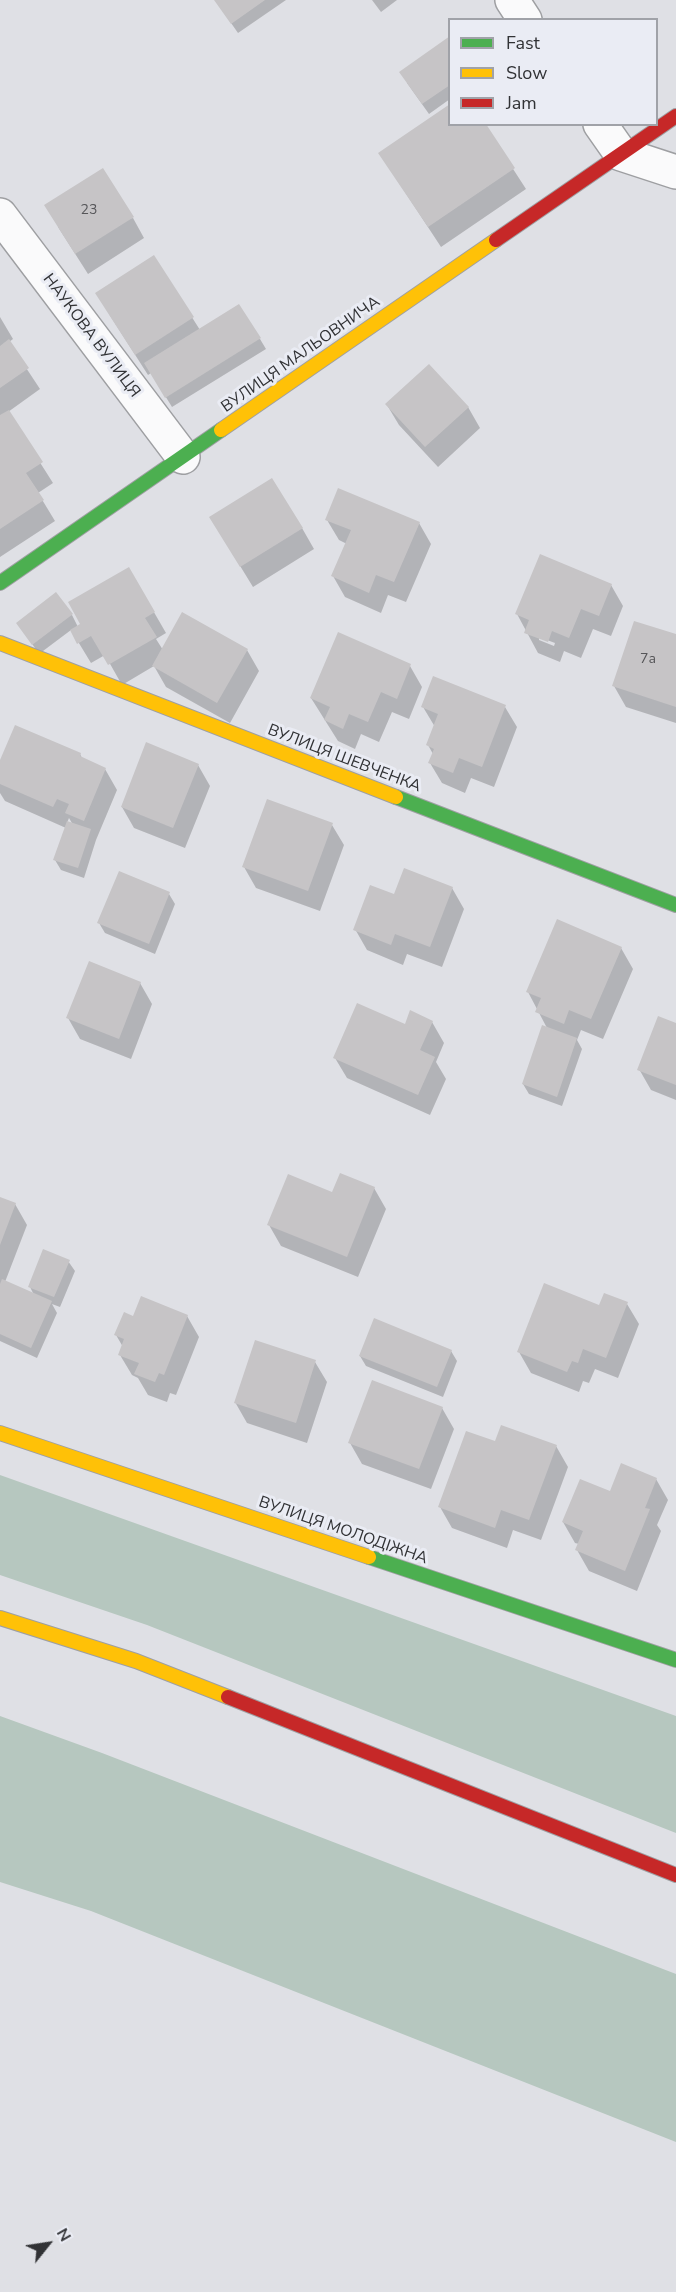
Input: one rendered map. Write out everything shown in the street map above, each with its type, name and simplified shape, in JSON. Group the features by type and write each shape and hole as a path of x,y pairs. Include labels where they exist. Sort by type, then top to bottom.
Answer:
{"street":[{"path":"512,0 524,18"},
{"name":"ВУЛИЦЯ МАЛЬОВНИЧА","path":"0,583 676,116"},
{"path":"601,126 621,154 676,172"},
{"name":"НАУКОВА ВУЛИЦЯ","path":"0,215 183,457"},
{"name":"ВУЛИЦЯ ШЕВЧЕНКА","path":"0,643 676,905"},
{"name":"ВУЛИЦЯ МОЛОДІЖНА","path":"0,1433 676,1660"},
{"path":"0,1618 136,1660 676,1875"}],"shaded area":[{"path":"0,1475 676,1716 676,1833 147,1625 0,1575"},
{"path":"0,1716 102,1753 676,1974 676,2142 91,1911 0,1882"}],"building":[{"path":"214,0 265,0 231,24"},
{"path":"448,37 448,86 422,104 399,72"},
{"path":"448,105 448,126 487,126 515,168 428,227 378,153"},
{"path":"103,168 134,217 75,254 44,205"},
{"path":"154,255 194,317 135,355 95,293"},
{"path":"239,304 261,338 165,398 144,363"},
{"path":"9,339 29,368 0,388 0,346"},
{"path":"429,364 469,407 425,447 385,404"},
{"path":"9,410 43,462 26,473 44,500 0,529 0,415"},
{"path":"272,478 303,528 240,567 209,517"},
{"path":"338,488 420,522 394,582 376,575 369,593 331,576 351,530 325,520"},
{"path":"540,554 612,584 599,616 581,609 569,638 552,631 548,642 524,633 529,620 515,614"},
{"path":"129,567 155,612 145,618 157,637 108,665 91,636 77,644 70,630 80,624 68,602"},
{"path":"56,592 73,614 32,645 16,623"},
{"path":"182,612 248,649 217,703 152,666"},
{"path":"634,621 676,634 676,707 612,686"},
{"path":"338,632 411,664 397,699 381,692 368,722 349,714 343,729 324,720 330,707 310,698"},
{"path":"433,676 506,705 482,767 459,758 453,773 428,763 434,749 426,745 438,714 421,707"},
{"path":"15,725 81,753 80,756 106,768 84,821 65,813 69,804 57,799 53,807 0,784 0,760"},
{"path":"146,742 199,764 173,828 121,807"},
{"path":"267,799 333,823 308,891 242,867"},
{"path":"67,821 91,829 78,868 53,860"},
{"path":"404,868 453,887 430,947 395,934 391,945 353,930 370,885 394,894"},
{"path":"119,871 170,892 149,944 97,923"},
{"path":"557,919 622,947 591,1019 569,1010 564,1024 535,1012 541,998 526,992"},
{"path":"89,961 141,982 119,1039 66,1018"},
{"path":"357,1003 405,1024 410,1010 433,1021 420,1050 435,1057 418,1095 333,1058"},
{"path":"658,1016 676,1023 676,1085 637,1070"},
{"path":"542,1025 577,1038 557,1097 522,1084"},
{"path":"340,1173 375,1187 347,1257 267,1225 288,1174 332,1192"},
{"path":"0,1197 16,1203 0,1245"},
{"path":"43,1249 70,1260 54,1297 28,1287"},
{"path":"2,1279 52,1301 31,1348 0,1334 0,1284"},
{"path":"544,1283 599,1305 604,1293 628,1302 606,1358 583,1349 578,1363 572,1361 567,1372 517,1352"},
{"path":"141,1296 188,1315 164,1375 159,1373 155,1382 134,1374 139,1363 118,1355 124,1339 114,1335 124,1312 133,1316"},
{"path":"374,1318 452,1350 437,1387 359,1356"},
{"path":"255,1340 316,1360 296,1423 234,1403"},
{"path":"372,1380 443,1407 419,1469 348,1443"},
{"path":"501,1425 557,1445 529,1520 501,1510 495,1528 438,1507 466,1431 495,1441"},
{"path":"621,1463 657,1478 645,1508 650,1509 625,1571 575,1550 583,1531 562,1522 580,1479 610,1491"}],"traffic: fast":[{"path":"0,583 221,430"},
{"path":"396,797 676,905"},
{"path":"369,1557 676,1660"}],"traffic: slow":[{"path":"221,430 496,240"},
{"path":"0,643 396,797"},
{"path":"0,1433 369,1557"},
{"path":"0,1618 136,1661 228,1697"}],"traffic: jam":[{"path":"496,240 676,116"},
{"path":"228,1697 676,1875"}]}
